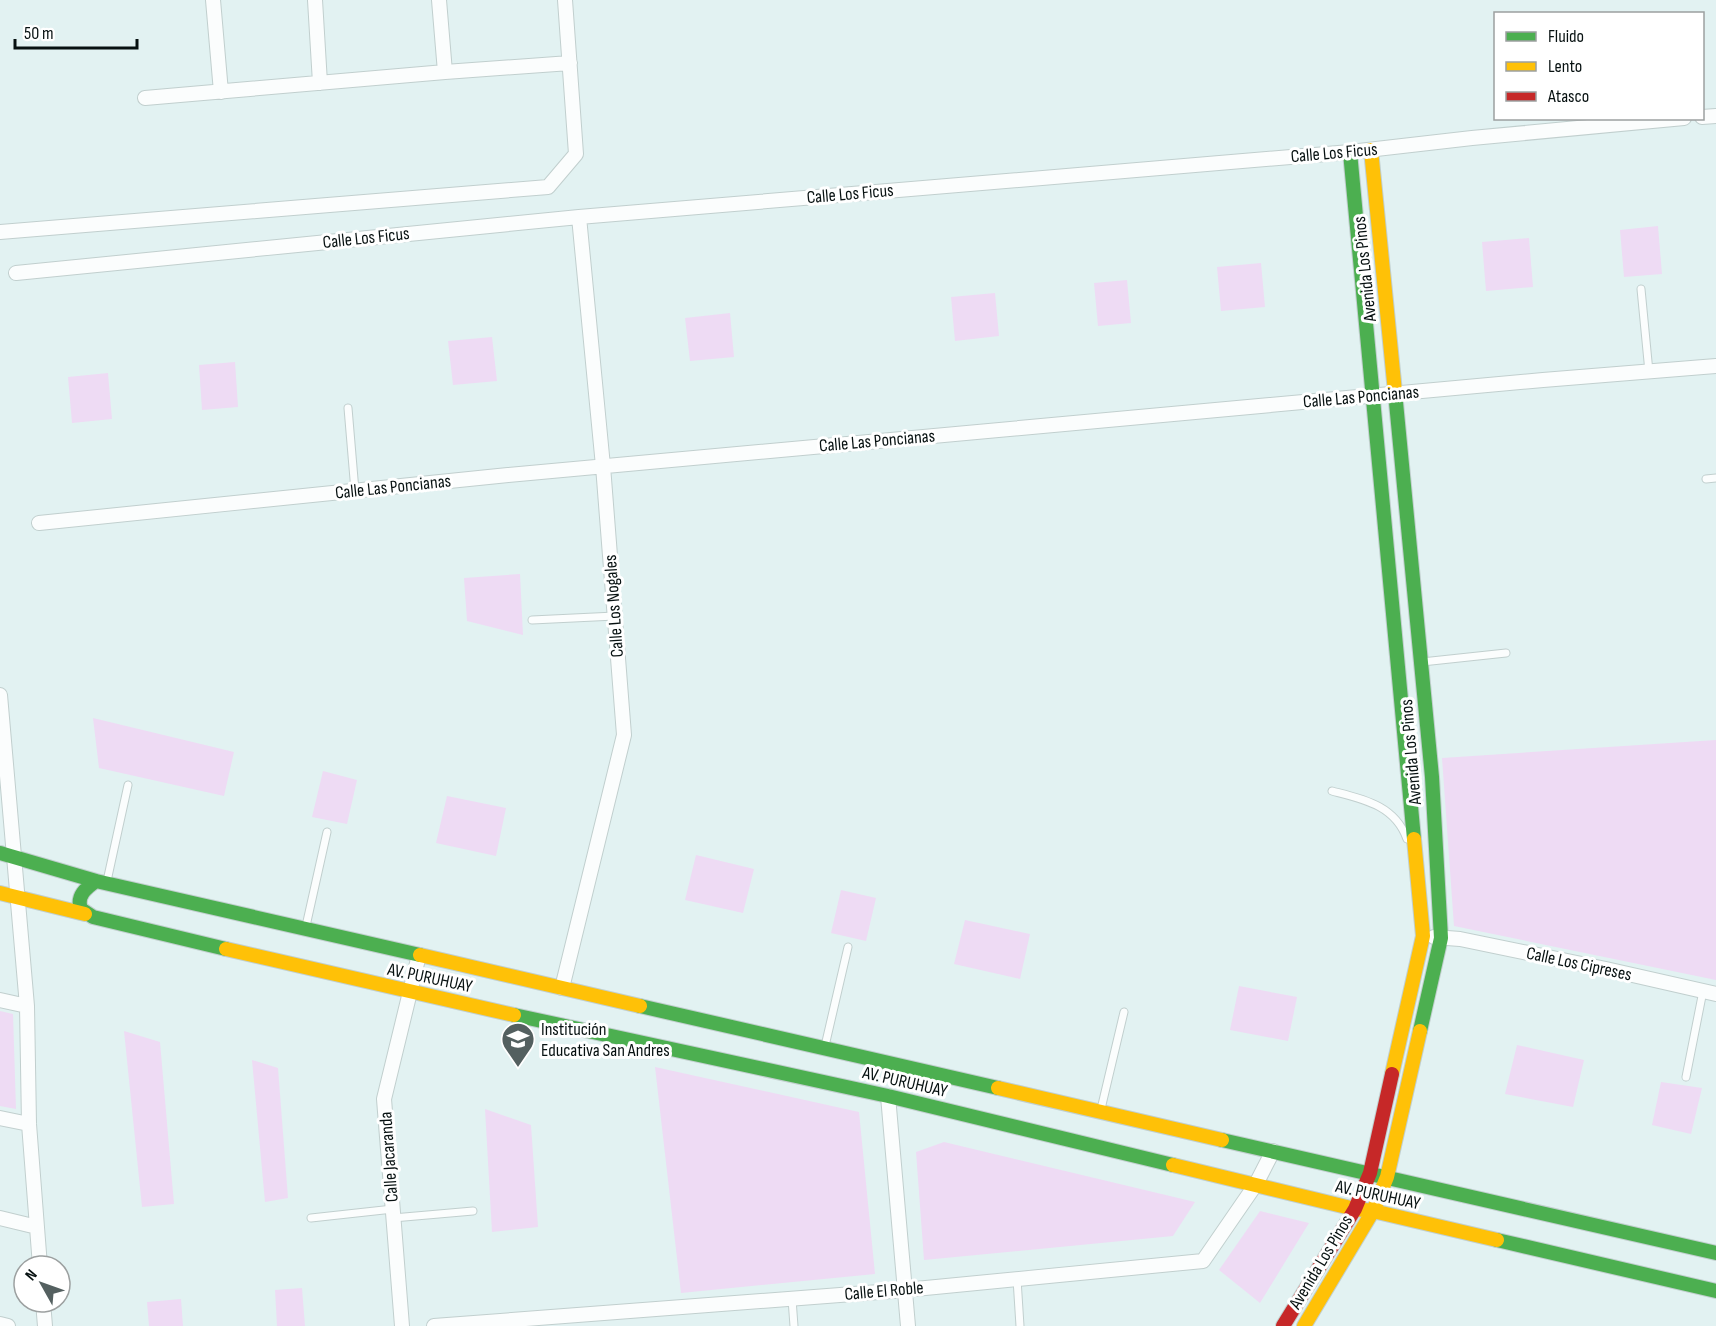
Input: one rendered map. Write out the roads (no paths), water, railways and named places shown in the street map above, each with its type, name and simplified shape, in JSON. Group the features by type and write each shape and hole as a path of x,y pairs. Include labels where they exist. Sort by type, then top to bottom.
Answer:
{"main road":[{"name":"Avenida Los Pinos","path":"1304,1326 1373,1211 1387,1177 1441,938 1432,777 1371,150"},
{"name":"Avenida Los Pinos","path":"1283,1326 1355,1209 1370,1173 1424,936 1350,152"},
{"name":"AV. PURUHUAY","path":"0,853 101,882 1716,1253"},
{"path":"85,914 80,904 80,894 86,886 101,882"},
{"name":"AV. PURUHUAY","path":"0,893 411,993 888,1096 1355,1209 1373,1211 1716,1291"}],"street":[{"path":"213,0 221,92"},
{"path":"315,0 320,83"},
{"path":"439,0 445,72"},
{"path":"0,232 548,187 576,154 565,0"},
{"path":"145,98 570,63"},
{"name":"Calle Los Ficus","path":"15,273 579,217 1350,152 1663,120"},
{"name":"Calle Los Nogales","path":"562,988 624,735 603,466 579,217"},
{"name":"Calle Las Poncianas","path":"39,523 603,466 1395,393 1716,366"},
{"path":"0,695 27,1006 29,1124 39,1254"},
{"name":"Calle Los Cipreses","path":"1424,936 1471,941 1710,993"},
{"name":"Calle Jacaranda","path":"402,1326 384,1099 419,955"},
{"path":"0,1000 27,1006"},
{"path":"888,1096 908,1326"},
{"path":"0,1118 29,1124"},
{"name":"Calle El Roble","path":"434,1326 905,1290 1203,1261 1256,1184 1273,1151"},
{"path":"0,1218 37,1227"},
{"path":"0,1324 8,1326"}],"lane":[{"path":"1641,289 1648,372"},
{"path":"348,408 355,490"},
{"path":"1706,479 1716,478"},
{"path":"532,620 615,616"},
{"path":"1421,662 1506,653"},
{"path":"101,882 128,785"},
{"path":"1332,790 1358,797 1393,814 1405,833 1418,873"},
{"path":"305,929 327,832"},
{"path":"825,1048 848,947"},
{"path":"1686,1077 1710,993"},
{"path":"1101,1112 1124,1012"},
{"path":"311,1218 473,1211"},
{"path":"1017,1279 1020,1326"},
{"path":"792,1299 794,1326"}],"place":[{"name":"Institución Educativa San Andres","path":"518,1068"}]}
